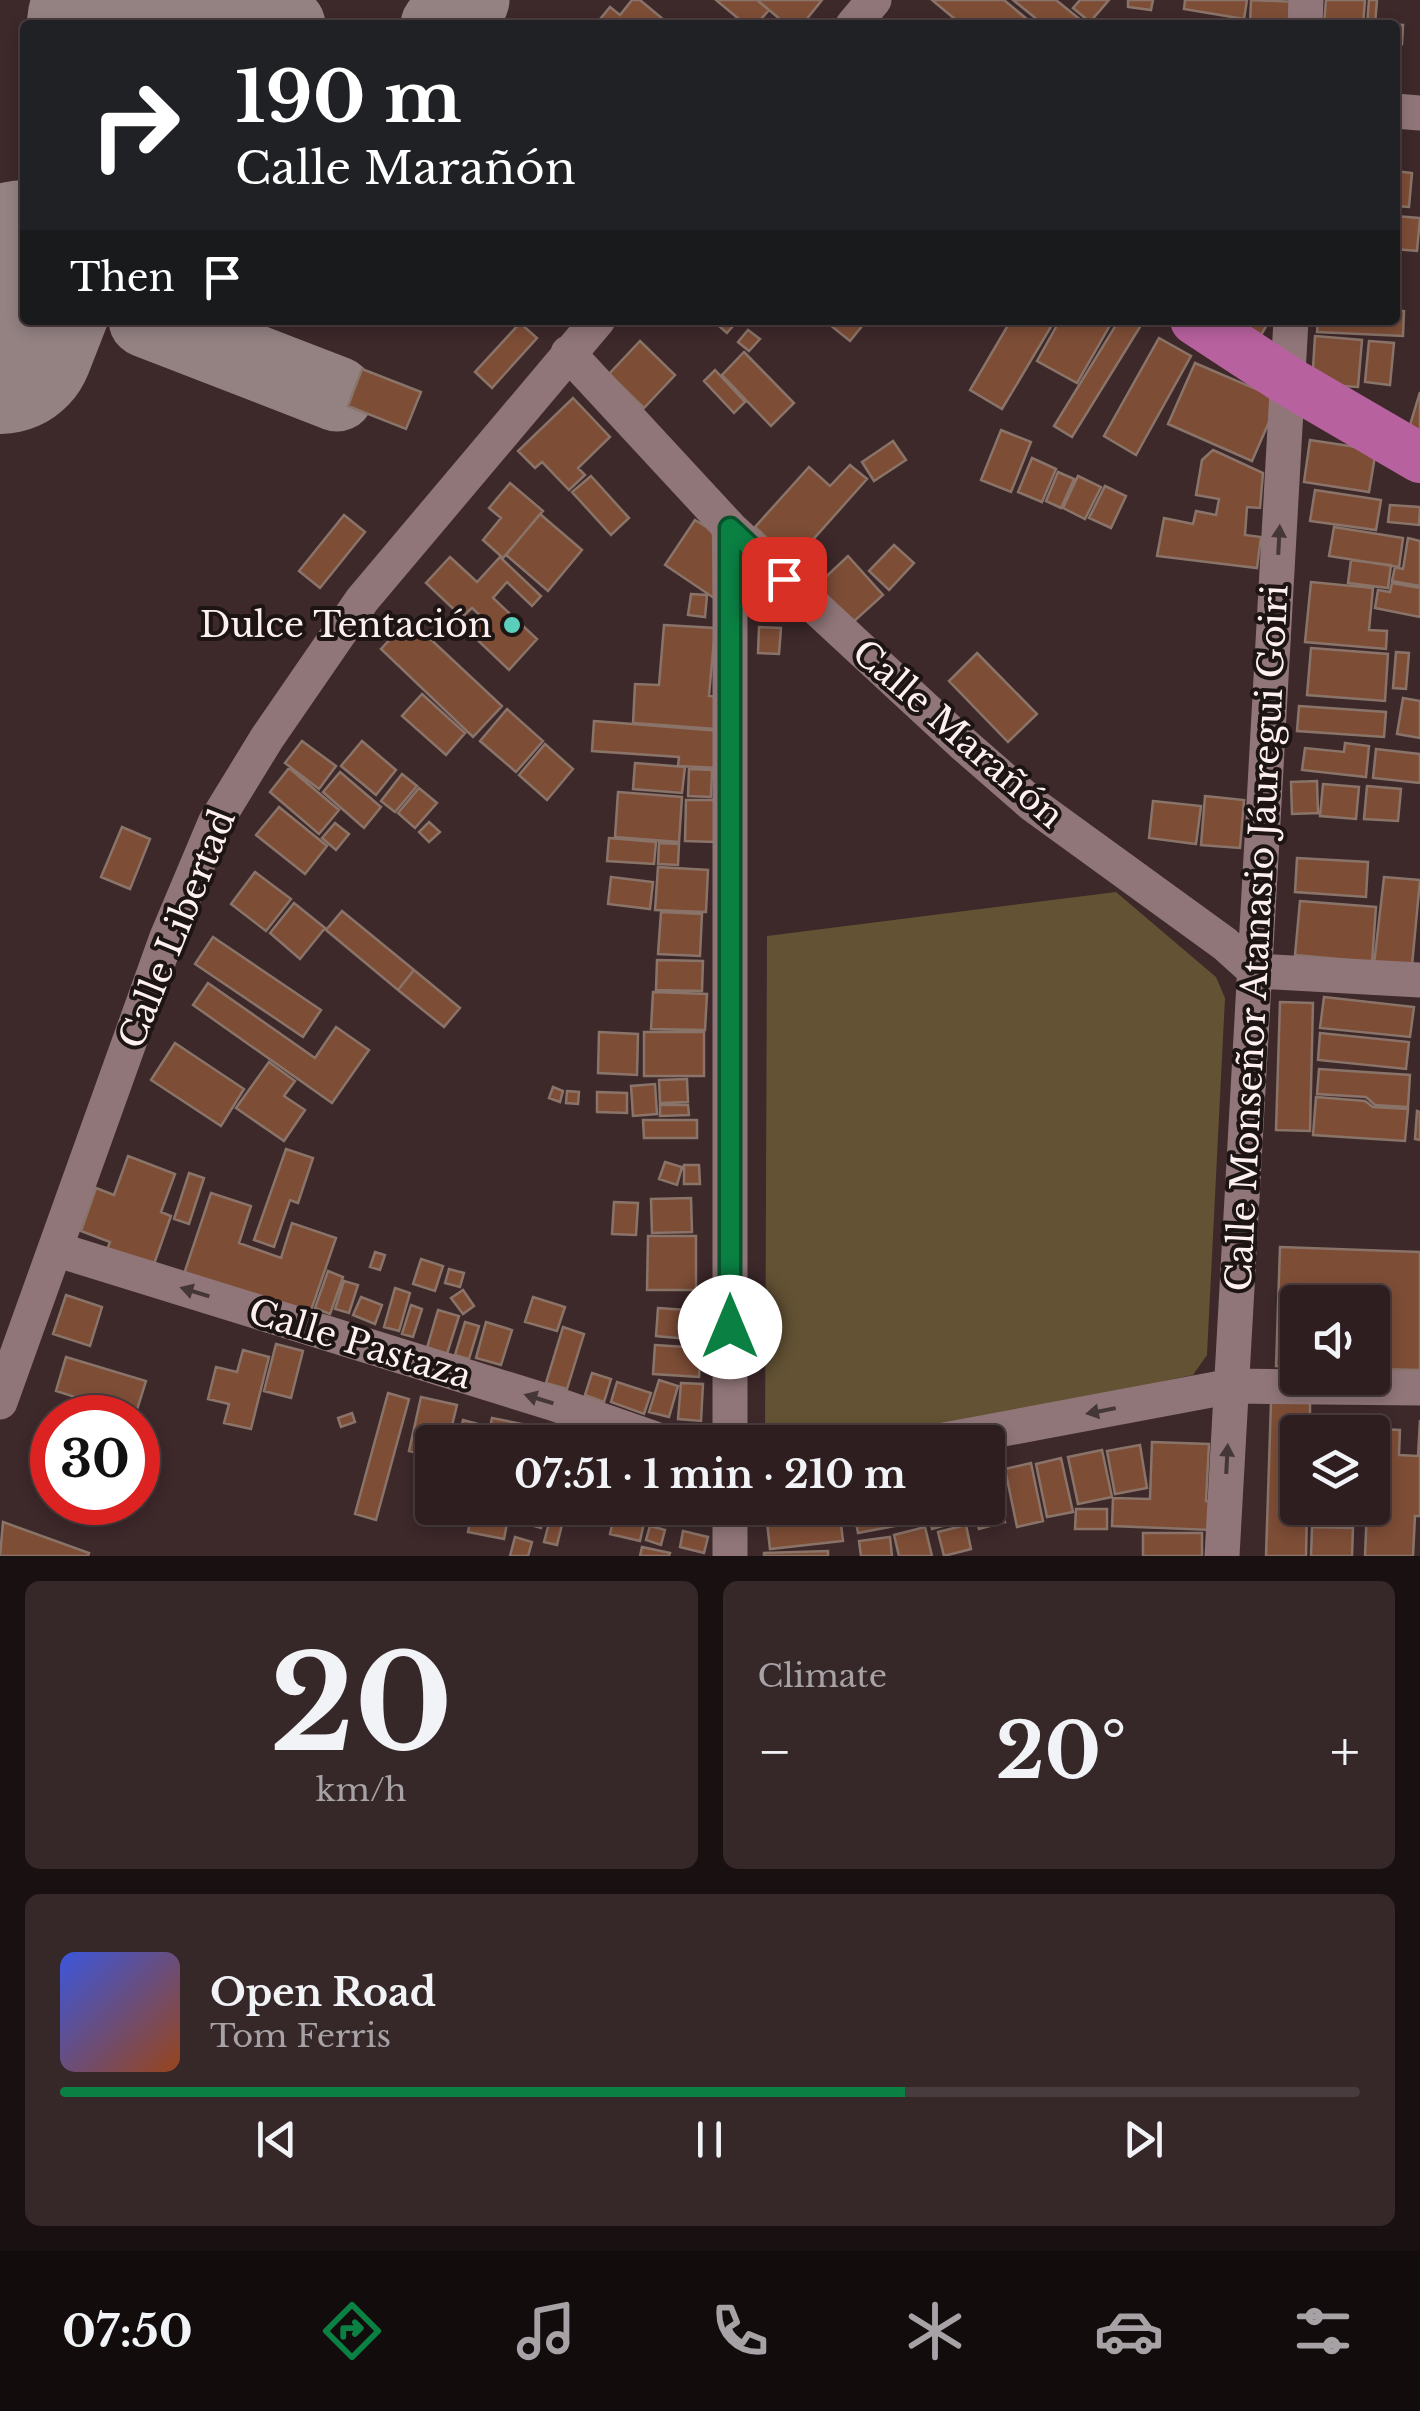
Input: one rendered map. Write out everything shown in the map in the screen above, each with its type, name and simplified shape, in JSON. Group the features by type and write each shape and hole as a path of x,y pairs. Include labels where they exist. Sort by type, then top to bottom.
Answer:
{"highway":[{"path":"1202,325 1288,382 1420,458"}],"street":[{"path":"857,20 874,0"},
{"name":"Calle Libertad","path":"0,1402 167,938 215,824 267,738 362,600 593,325"},
{"name":"Calle Monseñor Atanasio Jáuregui Goiri","path":"1222,1556 1291,325"},
{"name":"Calle Marañón","path":"568,353 730,528 864,655 1032,804 1225,944 1255,971"},
{"path":"730,528 730,1425"},
{"path":"1255,971 1420,980"},
{"name":"Calle Pastaza","path":"55,1249 615,1425"},
{"path":"1005,1429 1232,1386 1420,1388"},
{"path":"730,1525 730,1556"}],"shaded area":[{"path":"1116,892 1216,977 1225,998 1207,1355 1193,1375 953,1425 765,1425 767,936"}],"building":[{"path":"632,0 640,0 664,20 599,20 610,7 620,15"},
{"path":"716,0 757,0 769,10 760,20 740,20"},
{"path":"757,0 822,0 806,20 781,20"},
{"path":"932,0 1004,0 1028,20 956,20"},
{"path":"1013,0 1056,0 1081,20 1038,20"},
{"path":"1080,0 1109,0 1092,20 1073,8"},
{"path":"1128,0 1153,0 1151,10 1128,7"},
{"path":"1185,0 1247,0 1244,19 1184,9"},
{"path":"1251,0 1299,2 1298,20 1250,20"},
{"path":"1326,0 1365,0 1363,20 1324,20"},
{"path":"1369,0 1377,0 1375,20 1367,20"},
{"path":"1400,172 1412,173 1409,207 1400,206"},
{"path":"1400,216 1420,218 1417,251 1400,249"},
{"path":"1400,311 1404,311 1403,336 1317,332 1318,325 1400,325"},
{"path":"518,325 537,338 492,388 475,372"},
{"path":"718,325 734,325 727,333"},
{"path":"830,325 863,325 850,341"},
{"path":"1008,325 1052,325 1002,409 970,390"},
{"path":"1057,325 1110,325 1077,383 1037,361"},
{"path":"1116,325 1141,325 1072,437 1054,426"},
{"path":"1246,325 1267,325 1261,335"},
{"path":"748,330 760,339 749,351 738,342"},
{"path":"1315,336 1362,340 1358,387 1312,384"},
{"path":"1159,338 1191,356 1136,455 1104,436"},
{"path":"640,341 675,375 644,408 609,374"},
{"path":"1369,341 1394,343 1390,385 1365,382"},
{"path":"744,352 794,403 771,426 722,375"},
{"path":"1195,363 1279,399 1252,461 1168,424"},
{"path":"362,369 421,392 406,429 348,406"},
{"path":"715,370 745,402 734,413 704,381"},
{"path":"1420,392 1420,439 1407,435"},
{"path":"573,398 610,437 578,468 585,475 569,490 542,462 535,468 518,451"},
{"path":"1001,430 1031,442 1011,492 981,480"},
{"path":"1310,440 1376,450 1369,492 1304,482"},
{"path":"893,441 906,460 874,481 862,462"},
{"path":"1213,450 1263,473 1260,508 1247,507 1245,535 1261,537 1257,568 1157,556 1164,518 1193,524 1196,511 1216,515 1219,499 1196,495 1202,460"},
{"path":"1032,458 1056,469 1042,502 1018,492"},
{"path":"850,465 867,479 793,562 755,527 809,467 830,486"},
{"path":"1058,472 1074,479 1061,508 1046,501"},
{"path":"591,476 629,518 611,535 572,492"},
{"path":"1078,476 1101,487 1085,519 1063,508"},
{"path":"510,483 543,511 503,558 483,540 501,518 489,508"},
{"path":"1105,486 1126,496 1111,528 1089,518"},
{"path":"1315,490 1381,500 1376,530 1310,521"},
{"path":"1390,505 1420,507 1419,525 1388,522"},
{"path":"540,514 582,550 548,591 506,555"},
{"path":"344,515 365,532 320,588 299,571"},
{"path":"695,520 713,531 714,598 665,565"},
{"path":"1334,527 1403,538 1399,567 1329,556"},
{"path":"1408,538 1420,541 1420,586 1392,581 1395,567 1403,569"},
{"path":"894,545 914,563 889,590 869,571"},
{"path":"848,556 883,595 851,624 816,586"},
{"path":"450,557 477,582 500,557 541,596 532,606 507,582 493,598 537,639 509,670 468,631 481,616 472,608 462,617 426,583"},
{"path":"1351,560 1391,565 1388,588 1348,583"},
{"path":"1311,582 1373,588 1369,630 1387,631 1386,649 1305,642"},
{"path":"1392,583 1420,588 1420,617 1375,608 1378,590 1390,592"},
{"path":"691,594 707,595 705,617 688,615"},
{"path":"409,619 502,706 473,737 381,649"},
{"path":"664,625 715,628 709,696 719,697 716,729 633,723 635,684 659,685"},
{"path":"759,627 781,628 779,654 758,653"},
{"path":"1311,648 1388,654 1385,701 1307,695"},
{"path":"1396,652 1409,653 1406,689 1393,688"},
{"path":"977,653 1037,714 1008,742 949,681"},
{"path":"422,694 465,733 446,755 402,716"},
{"path":"1403,698 1420,701 1420,738 1397,734"},
{"path":"1299,706 1386,712 1384,737 1297,731"},
{"path":"507,709 543,741 516,772 480,741"},
{"path":"594,721 721,731 718,768 678,766 679,757 592,751"},
{"path":"302,741 336,766 319,789 285,763"},
{"path":"362,741 396,770 376,795 341,766"},
{"path":"1345,743 1369,746 1366,777 1302,770 1305,748 1344,752"},
{"path":"545,744 573,769 547,800 519,775"},
{"path":"1376,749 1420,754 1420,783 1373,778"},
{"path":"635,763 685,767 682,793 633,789"},
{"path":"289,768 339,810 319,834 270,792"},
{"path":"689,769 712,770 711,797 688,796"},
{"path":"340,772 381,807 364,828 323,792"},
{"path":"402,774 417,786 395,812 381,801"},
{"path":"1317,781 1318,813 1292,814 1291,782"},
{"path":"1323,784 1359,787 1356,819 1320,816"},
{"path":"1367,786 1401,789 1398,821 1364,819"},
{"path":"419,788 437,803 415,828 398,813"},
{"path":"618,792 682,797 679,842 615,837"},
{"path":"1205,796 1244,800 1240,848 1201,845"},
{"path":"686,800 716,800 715,842 685,841"},
{"path":"1153,801 1201,806 1196,844 1149,838"},
{"path":"279,807 327,846 305,874 256,835"},
{"path":"429,822 440,832 429,842 419,832"},
{"path":"335,823 349,834 336,850 322,838"},
{"path":"122,827 150,839 130,889 101,877"},
{"path":"609,838 656,842 654,864 607,861"},
{"path":"659,843 679,844 678,865 658,864"},
{"path":"1297,858 1368,862 1366,897 1295,892"},
{"path":"658,867 708,870 706,912 655,910"},
{"path":"255,872 291,899 266,931 231,904"},
{"path":"611,877 653,882 650,909 608,904"},
{"path":"1384,877 1420,880 1411,976 1373,973"},
{"path":"1300,901 1376,907 1372,962 1295,955"},
{"path":"294,903 325,928 300,959 270,933"},
{"path":"342,911 414,970 398,990 326,930"},
{"path":"661,912 702,914 700,956 658,954"},
{"path":"213,937 321,1010 303,1037 195,964"},
{"path":"657,960 703,961 702,991 656,990"},
{"path":"414,970 460,1008 444,1027 398,990"},
{"path":"208,983 315,1058 336,1027 369,1050 332,1103 193,1005"},
{"path":"653,992 707,994 705,1030 651,1029"},
{"path":"1324,997 1414,1007 1410,1037 1320,1028"},
{"path":"1280,1002 1313,1003 1310,1131 1276,1130"},
{"path":"599,1032 638,1034 637,1075 598,1073"},
{"path":"644,1032 704,1032 704,1076 644,1076"},
{"path":"1320,1033 1409,1042 1406,1069 1318,1060"},
{"path":"175,1043 244,1089 221,1126 151,1080"},
{"path":"269,1062 295,1081 284,1096 305,1110 284,1141 236,1108"},
{"path":"1319,1069 1410,1075 1408,1107 1375,1105 1366,1097 1317,1094"},
{"path":"687,1079 688,1102 660,1103 659,1080"},
{"path":"655,1084 657,1114 633,1116 631,1086"},
{"path":"553,1087 563,1091 560,1102 549,1098"},
{"path":"567,1091 579,1092 578,1104 566,1103"},
{"path":"597,1092 627,1093 627,1113 597,1112"},
{"path":"1316,1097 1408,1109 1405,1141 1313,1135"},
{"path":"660,1105 688,1105 689,1115 660,1116"},
{"path":"1417,1111 1420,1112 1420,1140 1415,1139"},
{"path":"643,1120 697,1120 697,1138 644,1138"},
{"path":"286,1149 313,1158 298,1203 290,1200 274,1247 254,1240"},
{"path":"128,1156 175,1174 161,1212 171,1216 153,1267 107,1250 110,1242 81,1231 96,1188 114,1195"},
{"path":"665,1162 682,1167 677,1185 659,1179"},
{"path":"684,1165 699,1165 700,1184 684,1184"},
{"path":"189,1173 204,1178 189,1224 174,1219"},
{"path":"211,1193 251,1206 239,1243 281,1258 292,1223 336,1238 308,1319 183,1277"},
{"path":"691,1198 692,1232 652,1233 651,1199"},
{"path":"614,1202 638,1203 636,1235 612,1234"},
{"path":"648,1236 696,1236 696,1290 647,1290"},
{"path":"1280,1247 1420,1252 1420,1370 1390,1369 1390,1285 1280,1285 1280,1366 1276,1366"},
{"path":"375,1252 385,1255 380,1270 370,1267"},
{"path":"421,1259 443,1266 435,1291 413,1284"},
{"path":"449,1269 464,1273 460,1287 445,1283"},
{"path":"328,1271 343,1277 330,1314 315,1308"},
{"path":"344,1281 358,1285 349,1313 335,1309"},
{"path":"395,1288 410,1293 399,1331 384,1327"},
{"path":"463,1290 474,1306 463,1314 451,1298"},
{"path":"66,1295 102,1307 90,1346 53,1334"},
{"path":"361,1297 382,1305 375,1324 353,1315"},
{"path":"533,1297 565,1307 557,1331 525,1322"},
{"path":"411,1305 422,1309 413,1337 402,1334"},
{"path":"658,1308 700,1311 698,1340 656,1336"},
{"path":"438,1310 459,1316 447,1354 427,1348"},
{"path":"465,1322 479,1326 469,1359 455,1355"},
{"path":"486,1322 512,1330 501,1365 476,1358"},
{"path":"563,1327 584,1334 567,1389 546,1383"},
{"path":"276,1344 303,1351 291,1398 264,1391"},
{"path":"655,1345 701,1348 699,1377 653,1374"},
{"path":"243,1350 269,1357 251,1429 224,1423 229,1404 208,1399 216,1367 237,1372"},
{"path":"66,1357 146,1381 142,1395 69,1395 56,1391"},
{"path":"592,1373 611,1379 604,1402 585,1395"},
{"path":"659,1380 678,1386 669,1417 649,1412"},
{"path":"617,1382 651,1393 644,1414 611,1402"},
{"path":"681,1383 703,1384 701,1421 678,1419"},
{"path":"388,1393 409,1399 376,1520 355,1514"},
{"path":"421,1397 457,1405 452,1425 415,1425 415,1452 409,1451"},
{"path":"1271,1402 1310,1403 1310,1415 1280,1415 1280,1525 1307,1525 1306,1556 1266,1556"},
{"path":"352,1413 355,1422 341,1427 338,1418"},
{"path":"492,1418 527,1425 491,1425"},
{"path":"1420,1420 1420,1516 1415,1516 1413,1556 1365,1556 1366,1525 1390,1525 1390,1429 1400,1430 1399,1455 1418,1456"},
{"path":"1152,1442 1209,1444 1206,1501 1212,1501 1212,1530 1112,1526 1113,1498 1150,1499"},
{"path":"1140,1445 1147,1488 1115,1494 1107,1451"},
{"path":"1102,1450 1112,1497 1078,1504 1068,1457"},
{"path":"1061,1458 1073,1512 1047,1517 1036,1464"},
{"path":"1031,1463 1043,1521 1017,1527 1005,1469"},
{"path":"1076,1509 1107,1509 1107,1529 1075,1529"},
{"path":"3,1522 89,1553 88,1556 0,1556"},
{"path":"469,1525 507,1525 504,1539 468,1532"},
{"path":"548,1525 562,1525 557,1545 544,1542"},
{"path":"612,1525 643,1525 640,1541 610,1534"},
{"path":"767,1525 841,1525 843,1541 770,1549"},
{"path":"856,1525 900,1525 858,1533"},
{"path":"966,1525 971,1549 944,1556 938,1532"},
{"path":"650,1526 665,1530 661,1545 646,1540"},
{"path":"925,1527 932,1556 899,1556 894,1535"},
{"path":"1312,1527 1353,1528 1352,1556 1311,1556"},
{"path":"683,1531 708,1537 704,1553 680,1547"},
{"path":"1143,1533 1202,1533 1202,1556 1143,1556"},
{"path":"515,1537 532,1542 528,1556 510,1556"},
{"path":"890,1537 892,1556 861,1556 859,1541"},
{"path":"642,1547 670,1553 640,1556"},
{"path":"828,1551 828,1556 764,1556 764,1553"}],"taxiway":[{"path":"137,20 148,10 173,0"},
{"path":"220,0 274,20"},
{"path":"447,20 469,7 472,0"},
{"path":"12,319 20,315"},
{"path":"159,325 337,394"}],"runway":[{"path":"124,20 132,0"},
{"path":"0,339 20,288"}],"place":[{"name":"Dulce Tentación","path":"512,625"}],"route":[{"path":"730,1327 730,528 784,579"}]}
